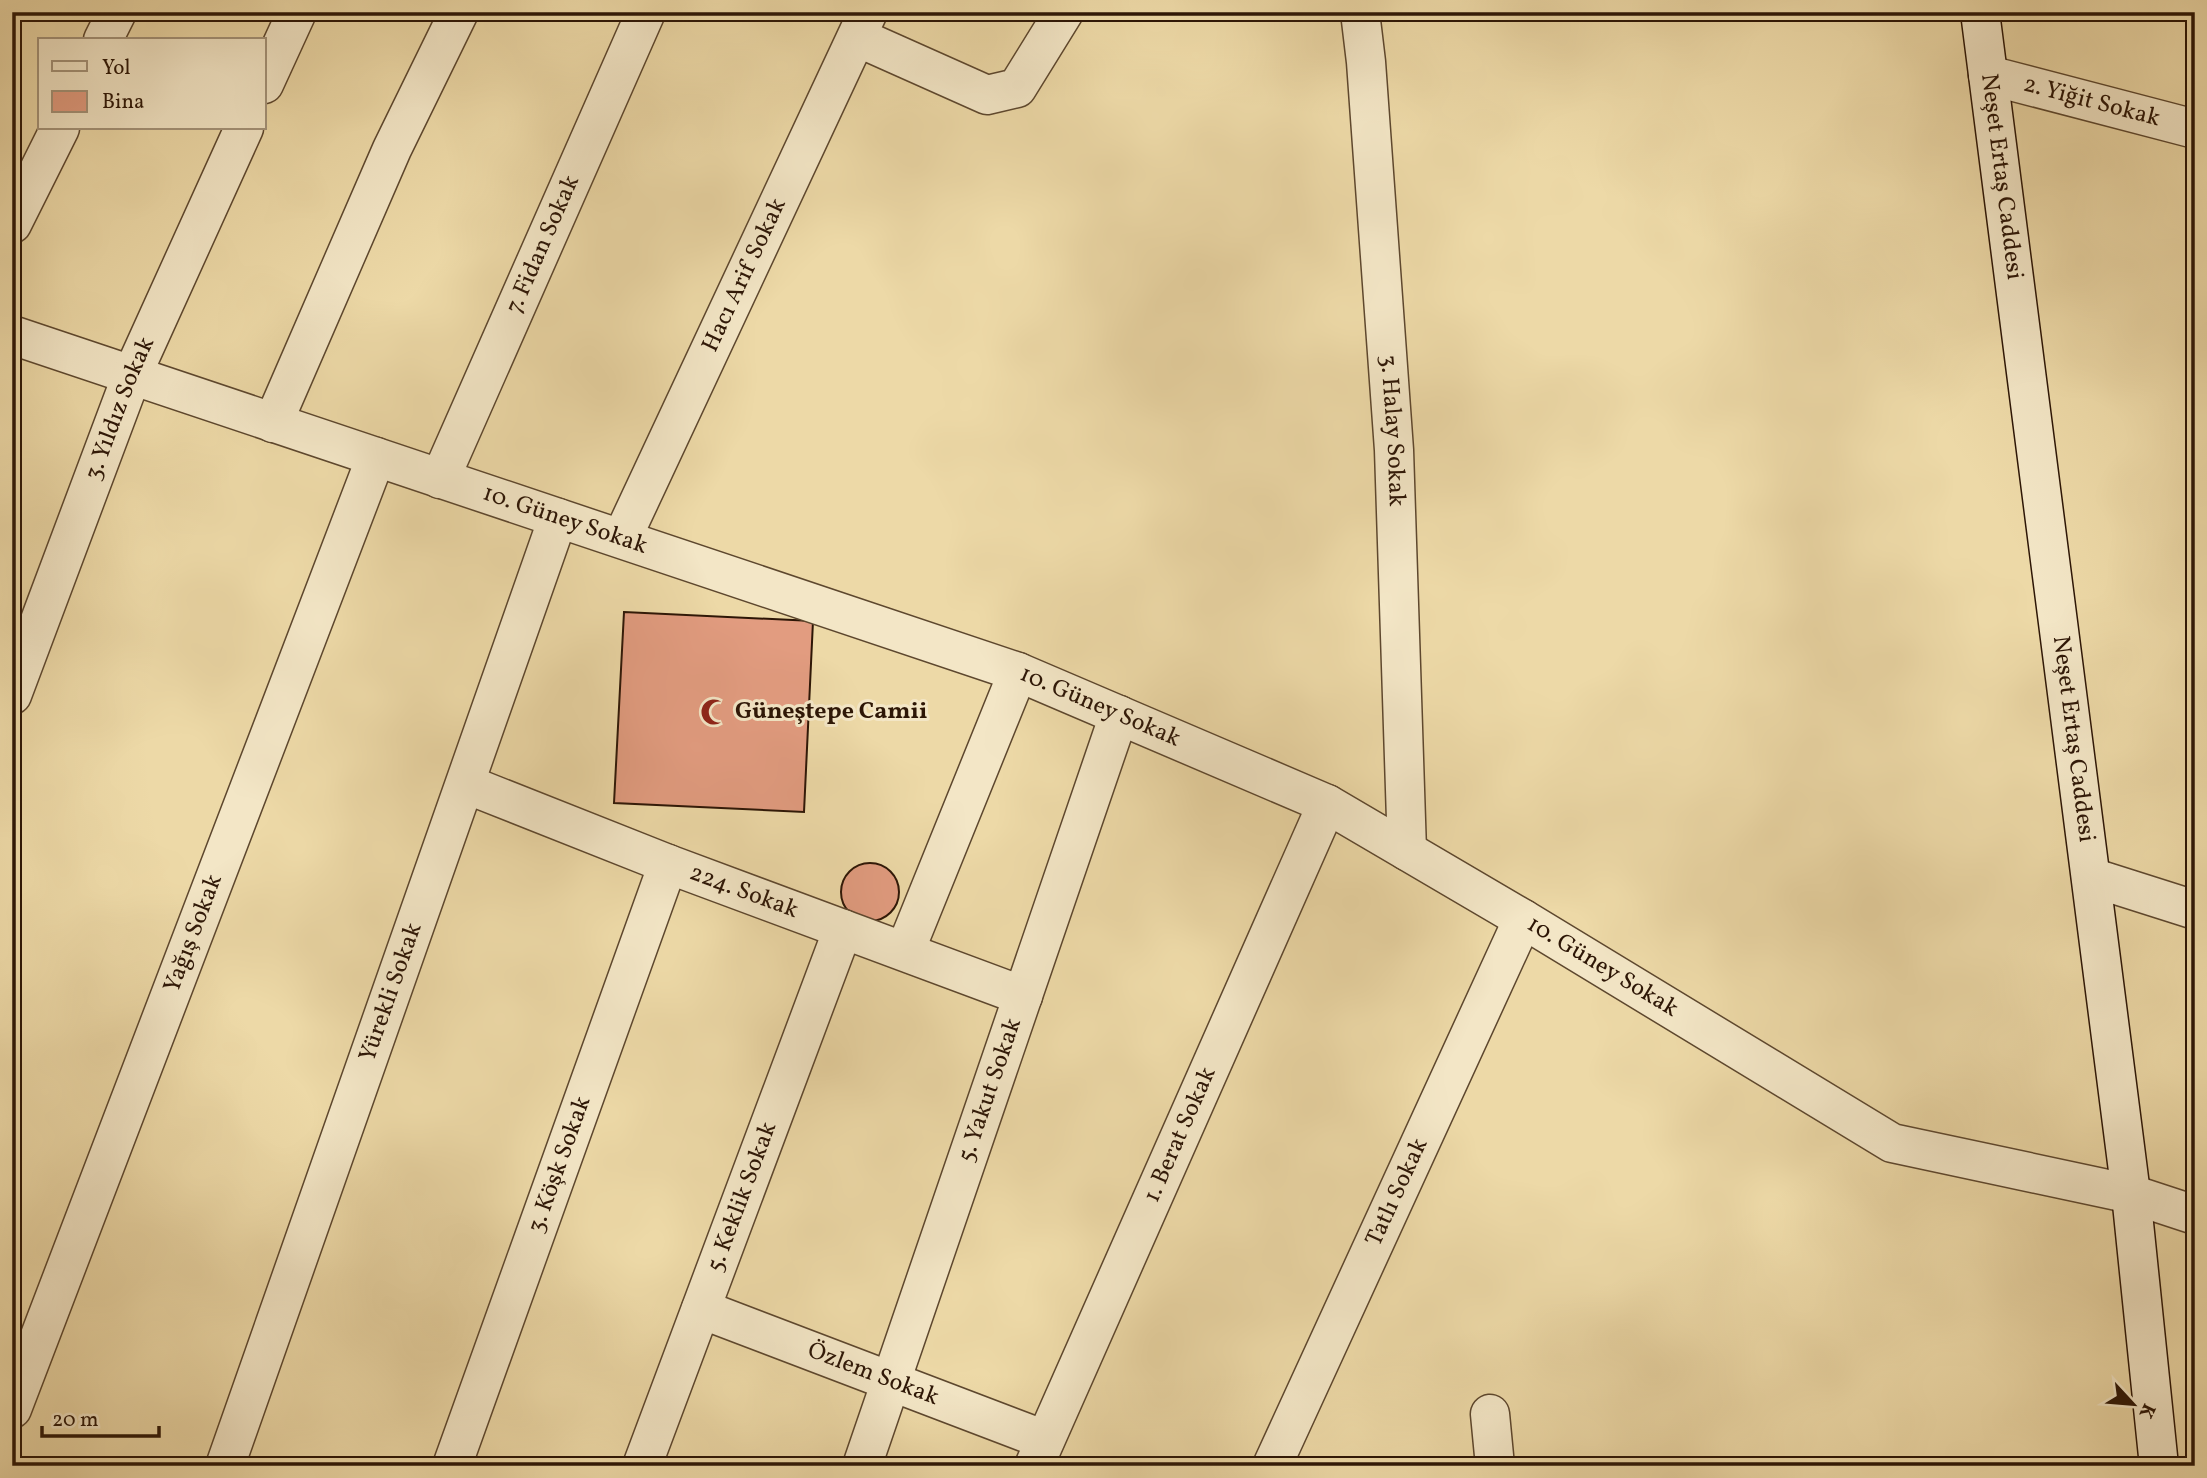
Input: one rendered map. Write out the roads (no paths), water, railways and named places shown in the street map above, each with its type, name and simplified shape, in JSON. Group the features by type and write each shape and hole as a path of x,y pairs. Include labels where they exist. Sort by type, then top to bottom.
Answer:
{"street":[{"path":"104,38 117,12"},
{"path":"266,80 297,12"},
{"path":"273,423 393,149 459,12"},
{"name":"7. Fidan Sokak","path":"440,480 646,12"},
{"name":"3. Halay Sokak","path":"1360,12 1366,62 1394,450 1407,851"},
{"name":"Neşet Ertaş Caddesi","path":"1980,12 2131,1194 2159,1466"},
{"path":"862,25 987,95 1017,88 1057,15"},
{"name":"Hacı Arif Sokak","path":"622,538 862,25"},
{"name":"2. Yiğit Sokak","path":"1988,75 2195,129"},
{"path":"12,224 59,130"},
{"name":"3. Yıldız Sokak","path":"12,695 132,375 243,130"},
{"name":"10. Güney Sokak","path":"12,335 1018,672 1327,804 1523,919 1892,1143 2131,1194 2195,1215"},
{"name":"Yağış Sokak","path":"12,1409 376,457"},
{"name":"Yürekli Sokak","path":"225,1466 558,518"},
{"path":"905,951 1018,672"},
{"name":"5. Yakut Sokak","path":"862,1466 1119,715"},
{"name":"224. Sokak","path":"466,784 668,864 1023,996"},
{"name":"1. Berat Sokak","path":"1040,1453 1327,804"},
{"name":"3. Köşk Sokak","path":"452,1466 668,864"},
{"path":"2091,877 2195,910"},
{"name":"Tatlı Sokak","path":"1272,1466 1523,919"},
{"name":"5. Keklik Sokak","path":"642,1466 843,929"},
{"name":"Özlem Sokak","path":"701,1309 890,1380 1040,1453"},
{"path":"1490,1414 1495,1466"}],"place":[{"name":"Güneştepe Camii","path":"714,712"}]}
